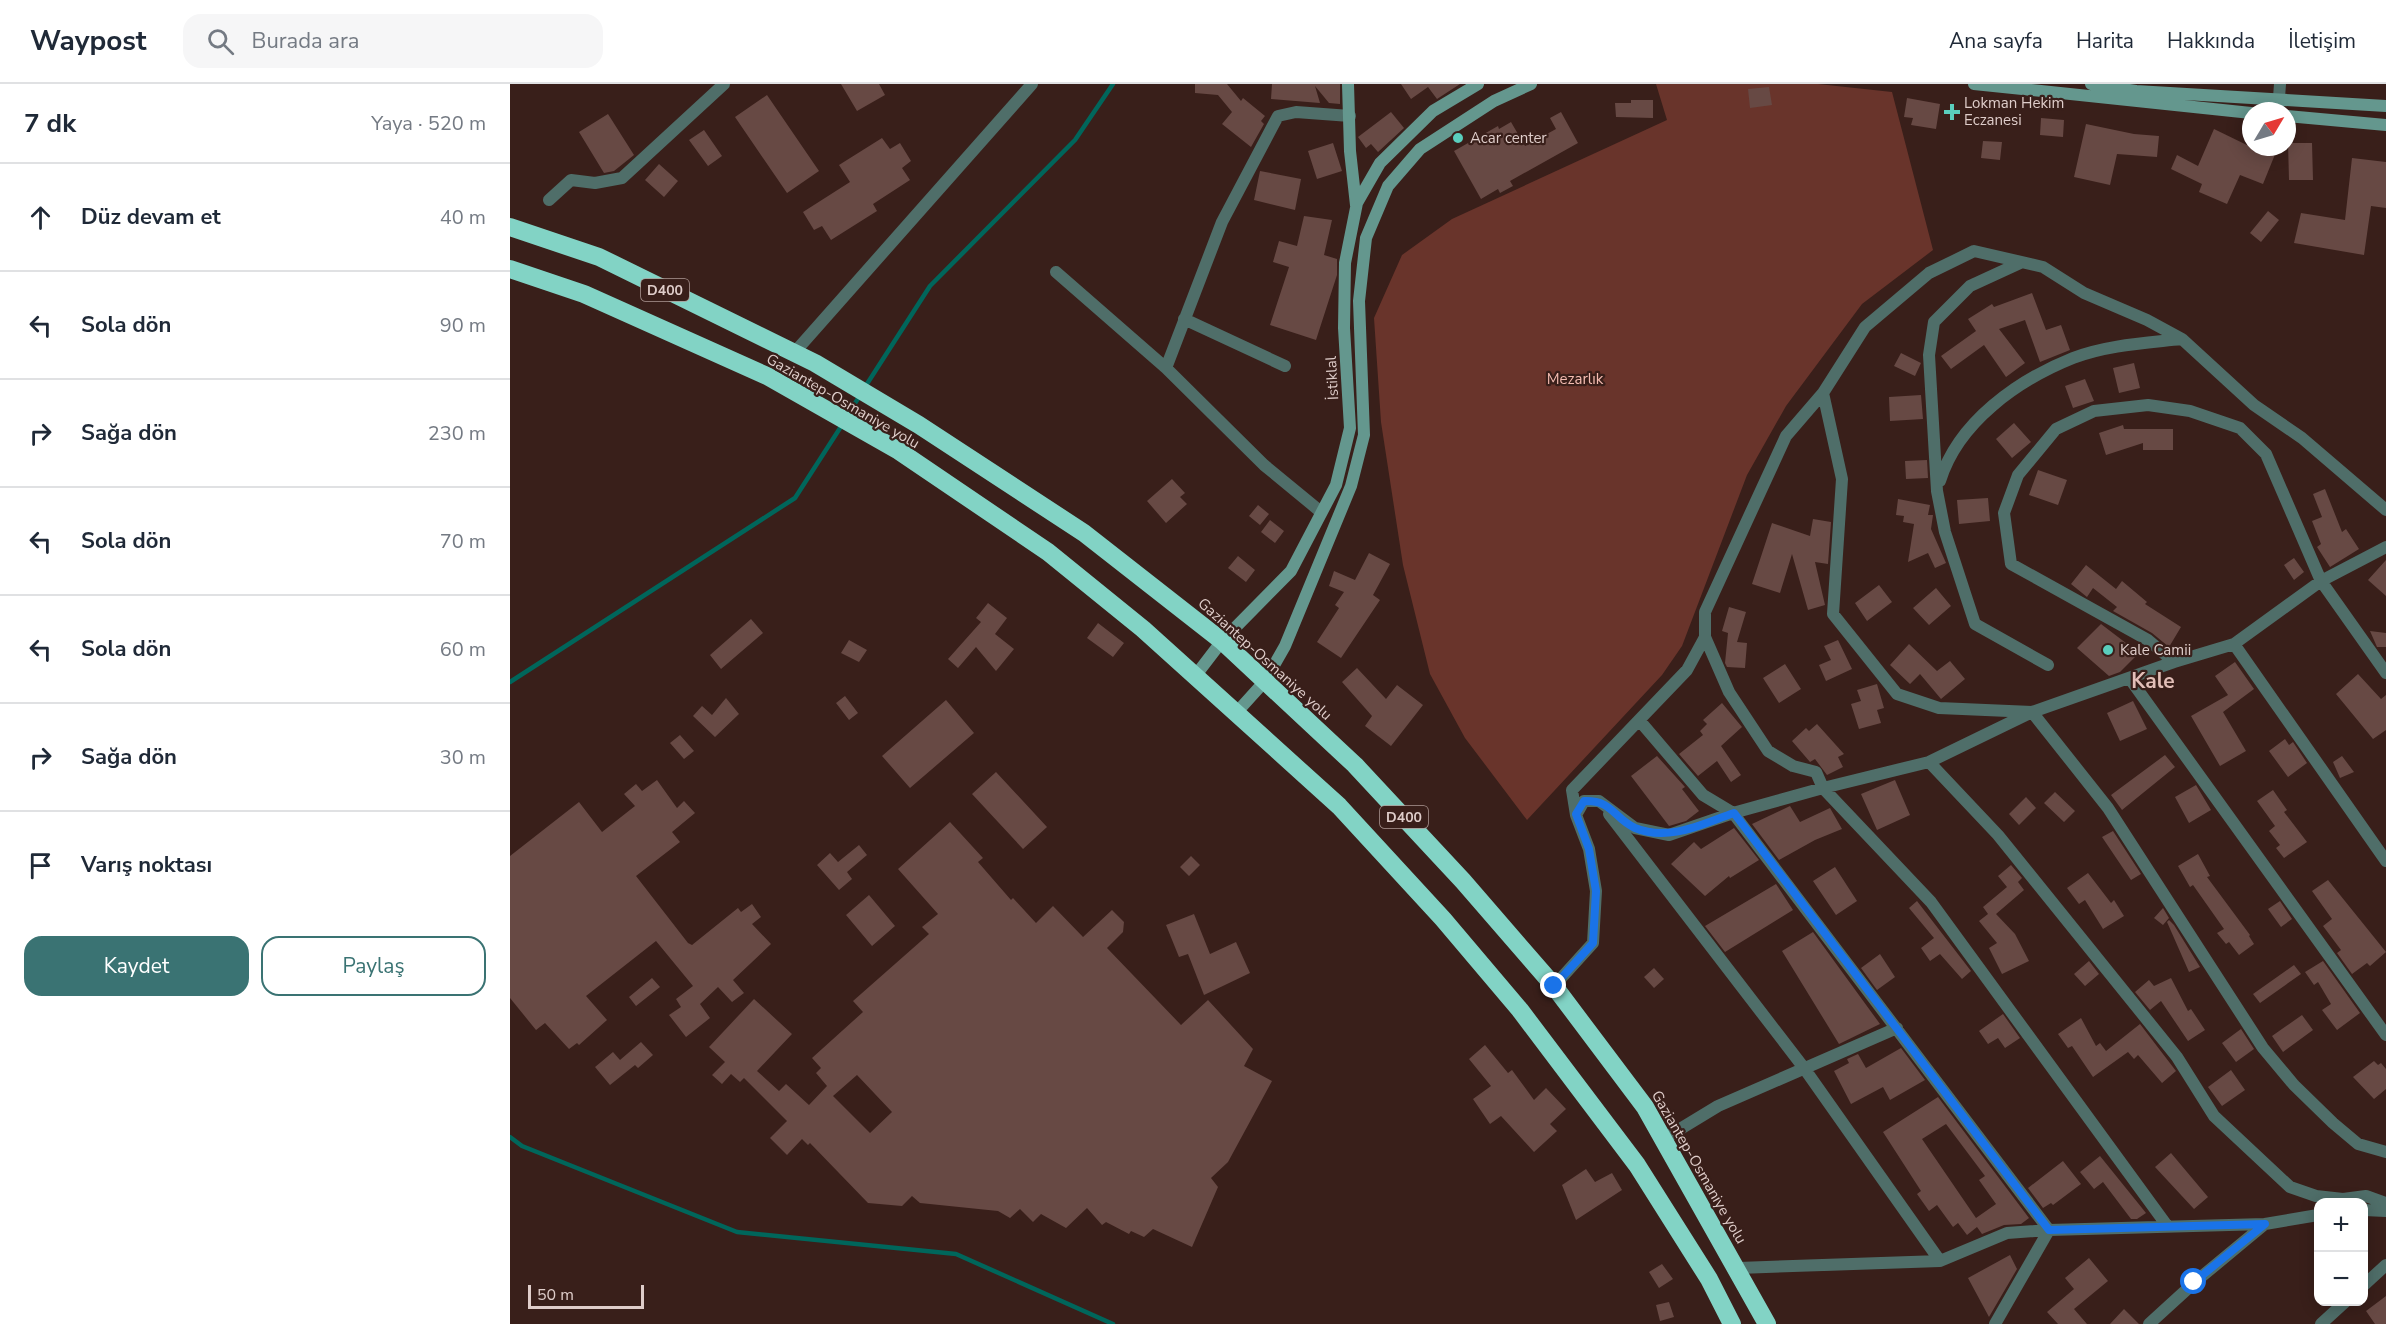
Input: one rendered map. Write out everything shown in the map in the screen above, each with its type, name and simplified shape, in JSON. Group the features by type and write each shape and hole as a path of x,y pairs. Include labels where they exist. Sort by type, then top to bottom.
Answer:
{"highway":[{"name":"Gaziantep-Osmaniye yolu","path":"510,226 599,257 815,363 919,425 1084,533 1222,641 1355,765 1463,881 1554,986 1645,1107 1738,1268 1767,1324"},
{"name":"Gaziantep-Osmaniye yolu","path":"510,269 584,294 766,376 898,452 1048,552 1196,675 1339,806 1443,919 1520,1010 1637,1165 1709,1279 1732,1324"}],"street":[{"path":"549,200 571,180 595,183 622,178 724,84"},
{"path":"794,353 1032,84"},
{"path":"1348,84 1356,207"},
{"name":"İstiklal","path":"1196,675 1222,641 1291,571 1335,484 1350,428 1344,328 1345,263 1356,207 1380,163 1433,111 1478,84"},
{"path":"1236,712 1265,681 1285,646 1351,486 1364,435 1359,302 1366,238 1388,186 1420,149 1494,101 1531,84"},
{"path":"1974,84 2242,111"},
{"path":"2091,84 2136,90 2386,106"},
{"path":"2279,102 2280,84"},
{"path":"1166,368 1222,222 1278,116 1296,112 1350,116"},
{"path":"2296,117 2386,125"},
{"path":"2168,1227 1931,902 1823,788 1816,772 1793,766 1768,751 1730,692 1705,637 1705,612 1786,436 1823,393 1865,327 1929,273 1974,251 2043,267 2084,293 2147,320 2182,339 2253,405 2302,438 2386,510"},
{"path":"2020,263 1970,286 1934,322 1929,355 1937,491 1945,532 1975,624 2048,665"},
{"path":"1056,272 1166,368 1264,465 1321,512"},
{"path":"1184,319 1285,366"},
{"path":"1937,491 1947,459 1970,429 2008,391 2074,358 2131,345 2182,339"},
{"path":"1823,393 1842,479 1833,614 1897,694 1939,708 2032,712 2108,808 2269,1055 2294,1085 2333,1124 2358,1144 2386,1152"},
{"path":"2174,662 2148,640 2012,564 2004,513 2018,475 2056,429 2094,411 2148,405 2190,411 2240,428 2266,454 2321,581 2386,673"},
{"path":"1576,814 1584,801 1599,801 1635,828 1669,835 1734,813 1823,788 1929,762 2032,712 2174,662 2234,644 2321,581 2386,547"},
{"path":"1554,986 1593,943 1596,891 1589,849 1576,814 1572,790 1687,670 1705,637"},
{"path":"2234,644 2386,861"},
{"path":"2130,679 2386,1035"},
{"path":"1639,720 1703,795 1734,813 2049,1230"},
{"path":"1929,762 1998,835 2155,1029 2177,1057 2214,1116 2290,1187 2316,1196 2343,1199 2366,1196 2386,1203"},
{"path":"1599,801 1804,1068 1940,1261"},
{"path":"1662,1140 1718,1106 1897,1028"},
{"path":"2368,1210 2386,1210"},
{"path":"1738,1268 1940,1261 2007,1233 2265,1224 2314,1216"},
{"path":"2149,1324 2194,1282 2265,1224"},
{"path":"1995,1324 2049,1230"},
{"path":"2368,1281 2386,1265"},
{"path":"2320,1324 2340,1306"}],"green space":[{"name":"Mezarlık","path":"1656,84 1818,84 1892,92 1933,250 1862,304 1786,406 1747,475 1682,646 1662,675 1527,820 1465,738 1430,674 1403,565 1381,422 1374,318 1402,255 1452,219 1667,120"}],"building":[{"path":"841,84 879,84 885,95 857,111"},
{"path":"1195,84 1227,84 1241,101 1243,98 1265,116 1261,121 1264,124 1251,147 1222,124 1232,112 1218,95 1195,93"},
{"path":"1272,84 1340,84 1340,104 1329,103 1315,86 1320,103 1271,99"},
{"path":"1401,84 1460,84 1437,99 1428,87 1411,99"},
{"path":"1769,87 1772,105 1750,108 1748,89"},
{"path":"767,95 819,171 787,193 735,117"},
{"path":"1907,98 1940,104 1936,129 1911,125 1913,118 1904,117"},
{"path":"1631,100 1653,100 1653,118 1616,117 1615,103 1631,103"},
{"path":"1391,112 1404,128 1378,152 1371,144 1366,148 1358,137"},
{"path":"1561,112 1578,143 1510,181 1513,186 1500,193 1498,189 1481,199 1454,151 1498,126 1499,129 1511,122 1525,146 1556,129 1550,118"},
{"path":"608,114 634,155 614,171 604,173 579,132"},
{"path":"2041,118 2064,120 2063,137 2040,135"},
{"path":"2086,124 2134,134 2159,136 2157,157 2117,154 2110,185 2074,177"},
{"path":"2214,129 2242,143 2242,156 2274,156 2263,184 2240,175 2227,204 2199,192 2202,184 2171,169 2177,155 2198,166"},
{"path":"704,130 722,156 708,166 689,140"},
{"path":"882,138 890,149 900,143 911,161 902,168 910,180 873,204 877,211 831,240 822,226 814,230 803,212 850,182 839,165"},
{"path":"1983,141 2002,142 2000,160 1981,158"},
{"path":"1333,143 1342,171 1317,179 1308,151"},
{"path":"2296,143 2312,143 2313,180 2289,180 2288,156 2296,156"},
{"path":"2352,158 2386,162 2386,208 2371,206 2364,255 2294,243 2301,213 2345,220"},
{"path":"659,164 678,181 664,197 645,180"},
{"path":"1260,171 1301,179 1295,210 1254,200"},
{"path":"2268,211 2279,220 2261,242 2250,233"},
{"path":"1304,216 1332,220 1324,255 1337,259 1337,275 1316,340 1270,325 1289,267 1273,262 1279,241 1297,246"},
{"path":"2032,293 2046,330 2061,325 2070,350 2040,362 2025,320 1999,329 2025,363 2006,377 1984,345 1951,369 1941,356 1976,331 1968,319 1992,304 1994,307"},
{"path":"1901,353 1921,363 1915,376 1894,366"},
{"path":"2134,363 2140,388 2119,393 2113,368"},
{"path":"2085,379 2094,401 2073,408 2065,386"},
{"path":"1921,395 1923,419 1890,421 1889,397"},
{"path":"2014,423 2031,442 2012,458 1996,439"},
{"path":"2123,425 2124,429 2173,429 2173,450 2143,450 2143,443 2106,455 2099,433"},
{"path":"1927,460 1928,478 1906,479 1905,461"},
{"path":"2038,470 2067,480 2058,505 2029,495"},
{"path":"1172,479 1185,493 1180,497 1187,504 1166,523 1147,501"},
{"path":"2325,489 2342,532 2346,529 2359,549 2330,567 2317,547 2321,544 2312,521 2322,517 2313,494"},
{"path":"1988,498 1990,521 1959,524 1957,500"},
{"path":"1898,499 1930,505 1928,515 1933,515 1931,529 1946,563 1935,568 1928,553 1908,562 1914,524 1903,522 1904,516 1896,515"},
{"path":"1258,505 1269,514 1260,525 1249,516"},
{"path":"1813,519 1831,522 1828,564 1815,562 1825,605 1808,610 1792,554 1780,593 1752,584 1772,523 1810,536"},
{"path":"1270,520 1284,531 1275,543 1261,532"},
{"path":"1369,553 1390,564 1373,595 1380,600 1341,658 1317,642 1339,608 1335,605 1344,592 1329,586 1334,571 1355,580"},
{"path":"1238,556 1255,570 1246,582 1228,568"},
{"path":"2294,558 2304,572 2294,580 2284,565"},
{"path":"2386,560 2386,596 2368,580"},
{"path":"2086,565 2116,589 2122,581 2147,602 2145,604 2181,627 2169,647 2152,633 2113,611 2117,607 2093,588 2087,597 2071,584"},
{"path":"1879,585 1892,602 1867,621 1855,603"},
{"path":"1936,588 1951,606 1929,625 1913,608"},
{"path":"988,603 1007,618 995,634 1014,649 996,671 976,647 958,668 948,659 981,622 976,618"},
{"path":"1729,607 1746,612 1737,642 1747,643 1745,668 1727,667 1725,663 1728,633 1722,631"},
{"path":"751,619 763,633 721,669 710,655"},
{"path":"1098,623 1124,643 1113,657 1087,638"},
{"name":"Kale Camii","path":"2101,624 2139,653 2120,672 2109,676 2077,648"},
{"path":"2370,631 2386,633 2386,647 2377,647"},
{"path":"849,640 867,650 859,662 841,653"},
{"path":"1838,640 1852,669 1826,681 1819,665 1831,660 1824,646"},
{"path":"1909,644 1937,671 1950,661 1965,679 1941,699 1920,674 1910,684 1890,665"},
{"path":"2235,662 2254,689 2223,712 2246,751 2220,766 2191,716 2228,695 2215,676"},
{"path":"1785,664 1801,689 1779,703 1763,678"},
{"path":"1357,668 1386,699 1397,685 1423,705 1391,746 1365,726 1372,716 1342,682"},
{"path":"2358,674 2381,699 2386,695 2386,730 2373,739 2336,694"},
{"path":"1877,684 1884,708 1877,710 1881,723 1859,729 1851,704 1861,701 1857,690"},
{"path":"845,696 858,713 849,720 836,703"},
{"path":"726,698 739,714 715,737 693,716 702,706 712,715"},
{"path":"946,700 974,733 910,788 882,756"},
{"path":"2133,701 2147,729 2120,741 2107,713"},
{"path":"1722,703 1742,727 1721,746 1741,775 1731,782 1717,761 1698,776 1679,754 1703,735 1700,731 1707,724 1703,720"},
{"path":"1817,724 1844,754 1838,757 1843,767 1827,775 1815,759 1810,762 1792,741 1806,728 1809,731"},
{"path":"680,735 694,751 684,759 670,743"},
{"path":"2285,739 2289,745 2293,742 2307,763 2288,777 2269,751"},
{"path":"2165,755 2175,767 2122,810 2111,795"},
{"path":"1657,756 1685,787 1682,789 1699,811 1686,821 1669,826 1631,776"},
{"path":"2342,756 2354,772 2340,778 2333,762"},
{"path":"996,772 1047,827 1023,849 972,794"},
{"path":"657,780 677,808 684,801 695,813 672,832 680,842 636,876 688,943 692,945 738,908 741,912 752,904 761,917 752,924 771,944 733,980 744,993 732,1002 718,987 700,1004 710,1018 686,1037 669,1015 681,1007 676,999 693,986 656,941 586,996 607,1020 579,1045 577,1043 569,1049 545,1023 536,1030 510,998 510,856 579,802 602,832 635,806 624,794 636,784 642,791"},
{"path":"1895,780 1910,815 1877,830 1861,794"},
{"path":"2196,785 2211,810 2189,823 2175,797"},
{"path":"2273,790 2287,810 2284,812 2307,842 2284,858 2276,848 2280,845 2269,831 2275,826 2257,801"},
{"path":"2055,792 2075,811 2064,822 2044,803"},
{"path":"2026,797 2036,808 2019,825 2009,814"},
{"path":"1790,806 1800,822 1830,808 1842,829 1815,840 1779,860 1752,824"},
{"path":"950,822 983,858 978,862 1011,900 1013,898 1036,923 1053,906 1083,937 1112,910 1124,922 1123,932 1107,948 1181,1025 1208,1000 1253,1049 1244,1066 1272,1081 1228,1162 1211,1178 1218,1187 1192,1247 1153,1229 1144,1237 1131,1231 1129,1234 1106,1222 1102,1225 1087,1208 1066,1228 1041,1214 1033,1222 1020,1209 1010,1218 998,1211 920,1203 912,1196 902,1206 868,1203 810,1143 808,1145 802,1139 787,1155 770,1138 787,1121 744,1078 740,1082 731,1074 722,1084 712,1075 725,1062 709,1047 754,999 792,1034 757,1071 779,1091 786,1084 809,1105 827,1086 816,1073 821,1068 812,1058 863,1012 853,1001 929,934 922,927 938,914 898,869","holes":["857,1075 892,1112 870,1133 833,1096"]},
{"path":"1734,828 1759,860 1730,878 1729,876 1705,896 1671,864 1694,842 1701,849"},
{"path":"2113,831 2141,874 2131,880 2102,837"},
{"path":"859,845 867,855 847,872 852,879 839,890 817,865 830,853 838,862"},
{"path":"2198,854 2210,876 2207,877 2250,935 2254,944 2239,955 2229,942 2226,944 2217,933 2224,929 2193,885 2190,887 2178,866"},
{"path":"1191,856 1200,865 1189,876 1180,867"},
{"path":"2011,865 2022,878 2018,882 2024,890 1996,914 2015,934 2029,961 2002,974 1989,948 1997,943 1979,921 1988,914 1983,907 2007,887 1998,876"},
{"path":"1835,867 1857,901 1836,915 1813,881"},
{"path":"2088,873 2111,903 2114,900 2124,916 2103,929 2085,900 2079,904 2067,888"},
{"path":"2328,880 2386,952 2370,966 2367,963 2352,974 2337,953 2341,950 2323,926 2332,919 2312,891"},
{"path":"1776,884 1793,910 1725,952 1705,926"},
{"path":"869,895 895,926 872,946 846,915"},
{"path":"1917,901 1971,971 1962,979 1940,954 1930,961 1921,948 1934,938 1909,908"},
{"path":"2280,901 2292,919 2281,927 2268,909"},
{"path":"2163,908 2169,918 2163,925 2154,918"},
{"path":"1194,914 1210,954 1236,942 1250,973 1204,995 1188,954 1179,957 1166,925"},
{"path":"2169,920 2200,967 2189,972 2167,922"},
{"path":"1813,932 1880,1024 1839,1044 1782,951"},
{"path":"1880,954 1895,977 1877,990 1861,968"},
{"path":"2089,961 2099,974 2085,986 2074,974"},
{"path":"2323,961 2360,1013 2337,1030 2322,1010 2331,1004 2318,982 2314,985 2305,972"},
{"path":"2294,965 2301,974 2260,1003 2253,994"},
{"path":"1654,968 1664,979 1654,988 1644,977"},
{"path":"652,978 660,987 636,1006 629,997"},
{"path":"2171,978 2188,1011 2191,1009 2205,1030 2188,1041 2161,1001 2150,1010 2135,992 2149,980 2154,986"},
{"path":"2003,1014 2020,1038 2005,1048 1998,1038 1988,1044 1979,1031"},
{"path":"2302,1015 2313,1030 2283,1052 2272,1036"},
{"path":"2081,1018 2096,1046 2100,1043 2106,1051 2140,1024 2176,1071 2162,1083 2138,1055 2134,1059 2128,1052 2093,1077 2072,1046 2068,1048 2058,1034"},
{"path":"2241,1029 2254,1049 2236,1062 2222,1043"},
{"path":"641,1042 653,1055 638,1068 635,1065 610,1085 595,1067 613,1052 620,1060"},
{"path":"1485,1045 1508,1073 1512,1070 1534,1100 1546,1088 1566,1109 1550,1124 1557,1131 1534,1152 1501,1116 1490,1124 1473,1099 1491,1086 1469,1059"},
{"path":"1901,1048 1925,1080 1890,1100 1883,1087 1851,1104 1834,1071 1849,1063 1847,1059 1858,1054 1866,1068"},
{"path":"2374,1061 2378,1065 2381,1063 2386,1069 2386,1089 2374,1099 2353,1077"},
{"path":"2231,1070 2245,1090 2222,1106 2208,1087"},
{"path":"1938,1097 2029,1218 2021,1224 2004,1225 1982,1234 1977,1227 1967,1235 1958,1223 1953,1227 1937,1205 1929,1211 1917,1194 1921,1191 1883,1132","holes":["1946,1124 1985,1176 1979,1180 1996,1204 1976,1218 1922,1139"]},
{"path":"2171,1153 2208,1197 2194,1209 2155,1167"},
{"path":"2100,1156 2146,1213 2137,1219 2131,1219 2103,1182 2094,1189 2080,1172"},
{"path":"2063,1161 2081,1184 2053,1205 2051,1203 2043,1208 2028,1188"},
{"path":"1586,1169 1595,1182 1612,1173 1622,1190 1576,1220 1562,1185"},
{"path":"2010,1255 2017,1269 1989,1317 1968,1278"},
{"path":"2089,1258 2108,1281 2074,1309 2087,1324 2058,1324 2047,1312 2074,1289 2065,1278"},
{"path":"1662,1264 1673,1279 1659,1288 1649,1272"},
{"path":"2386,1296 2386,1324 2375,1324 2366,1311"},
{"path":"1669,1302 1674,1317 1660,1321 1656,1305"},
{"path":"2124,1309 2139,1324 2110,1324"}],"waterway":[{"path":"865,387 930,286 1075,140 1113,84"},
{"path":"846,417 861,394"},
{"path":"510,682 795,498 842,425"},
{"path":"510,1137 522,1146 737,1232 956,1254 1113,1324"}],"place":[{"name":"Lokman Hekim Eczanesi","path":"1952,112"},
{"name":"Acar center","path":"1458,138"},
{"name":"Kale Camii","path":"2108,650"}],"district":[{"name":"Kale","path":"2153,681"}],"route":[{"path":"1554,986 1593,943 1596,891 1589,849 1576,814 1584,801 1599,801 1635,828 1669,835 1734,813 2049,1230 2265,1224 2194,1282"}]}
